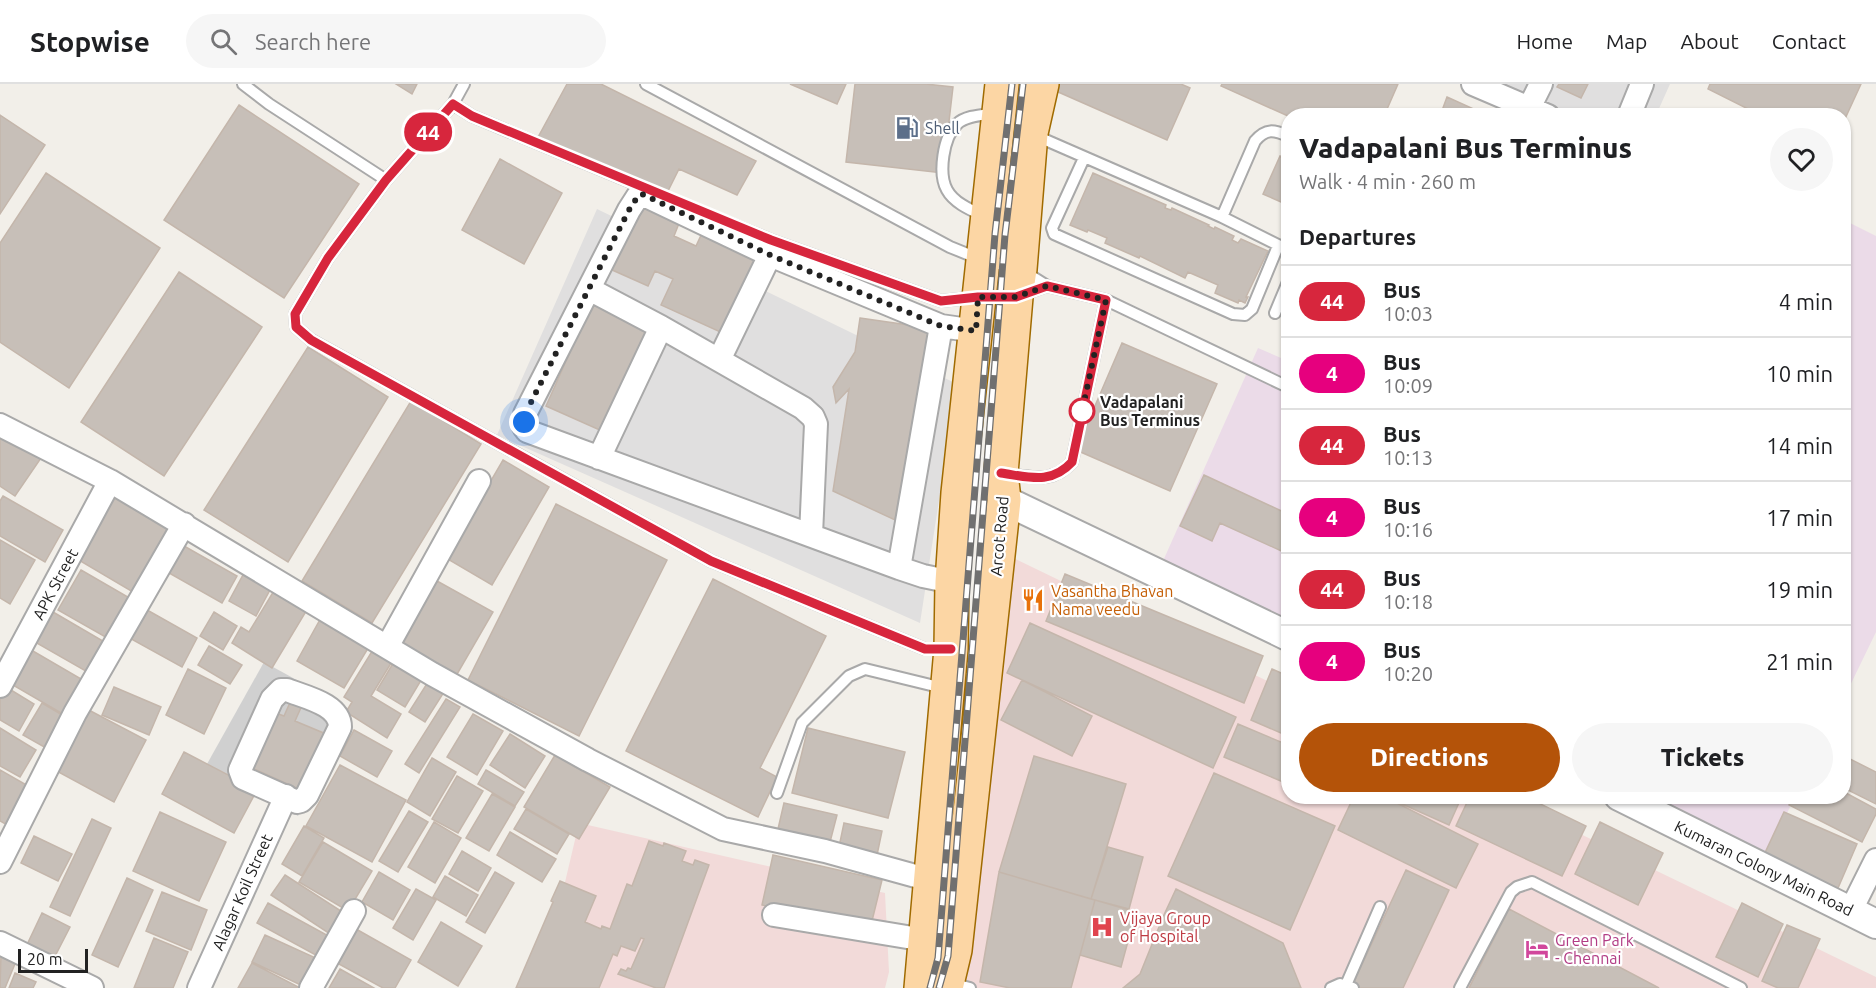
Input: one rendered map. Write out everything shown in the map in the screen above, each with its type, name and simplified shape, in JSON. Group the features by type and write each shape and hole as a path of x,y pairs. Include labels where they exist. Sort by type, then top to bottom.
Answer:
{"main road":[{"name":"Arcot Road","path":"946,987 955,950 1003,487 1031,133 1042,84"},
{"name":"Arcot Road","path":"946,987 925,940 951,649 952,582 958,493 1000,98"}],"street":[{"path":"1473,84 1530,108"},
{"path":"1539,108 1541,84"},
{"path":"1632,108 1642,84"},
{"path":"952,582 899,568 528,431 524,427 525,414 629,210 638,196 642,194 770,255 941,326 976,331"},
{"path":"719,360 770,255"},
{"path":"589,289 662,327 803,408 813,417 816,424 811,536"},
{"path":"899,568 941,326"},
{"path":"599,458 662,327"},
{"path":"0,425 110,481 432,674 588,760 723,829 825,851 930,880"},
{"name":"APK Street","path":"0,686 110,481"},
{"path":"387,646 479,481"},
{"path":"1003,487 1281,632"},
{"path":"0,862 75,713 184,524"},
{"path":"281,690 333,710 340,721 307,795 297,802 286,796 243,778 240,770 272,699 281,690"},
{"name":"Alagar Koil Street","path":"199,988 286,796"},
{"name":"Kumaran Colony Main Road","path":"1635,804 1876,924"},
{"path":"1851,910 1876,860"},
{"path":"311,988 354,911"},
{"path":"774,915 925,940"},
{"path":"0,943 92,988"}],"lane":[{"path":"243,84 269,104 386,180"},
{"path":"464,84 453,104 386,180 328,258 295,314 296,327 311,340 711,561 925,649 951,649"},
{"path":"646,84 950,247 982,260 1018,283 1047,286"},
{"path":"987,217 970,210 954,199 945,188 943,153 949,134 958,122 976,116 1000,98"},
{"path":"453,104 472,116 771,240 941,301 978,297 1018,283 1047,286 1106,300 1281,384"},
{"path":"1031,133 1083,158 1222,217 1281,247"},
{"path":"1222,217 1256,141 1262,133 1281,133"},
{"path":"1083,158 1052,228 1054,234 1233,314 1245,315 1252,309 1281,252"},
{"path":"1275,314 1281,299"},
{"path":"1003,487 1044,479 1063,471 1072,462 1106,300"},
{"path":"777,793 802,723 849,676 865,669 946,689"},
{"path":"1460,988 1511,892 1517,887 1532,882 1741,988"},
{"path":"1330,988 1340,984 1349,986 1380,907"}],"shaded area":[{"path":"1482,84 1670,84 1659,108 1535,108"},
{"path":"597,209 957,384 920,623 497,435"},
{"path":"1851,224 1876,236 1876,632 1851,684"},
{"path":"1258,348 1281,358 1281,631 1159,570"},
{"path":"995,549 1281,688 1281,804 1518,804 1876,977 1876,988 960,988"},
{"path":"264,662 353,711 298,816 207,764"},
{"path":"1635,804 1792,804 1761,865"},
{"path":"579,823 885,893 889,972 885,988 540,988"}],"building":[{"path":"396,84 417,84 412,94"},
{"path":"567,84 601,84 756,161 737,195 679,169 666,195 536,141"},
{"path":"790,84 846,84 837,104"},
{"path":"855,84 926,84 953,87 943,173 846,162"},
{"path":"1059,84 1181,84 1190,88 1167,140 1056,91"},
{"path":"1222,84 1398,84 1388,108 1281,108 1281,113 1221,86"},
{"path":"1559,84 1588,84 1581,98 1557,87"},
{"path":"1710,84 1861,84 1850,108 1746,108 1708,89"},
{"path":"1447,97 1472,108 1443,108"},
{"path":"239,105 359,184 284,298 164,220"},
{"path":"0,115 45,145 0,214"},
{"path":"1280,156 1281,202 1263,194"},
{"path":"500,159 562,193 524,264 462,230"},
{"path":"46,173 160,248 69,388 0,342 0,243"},
{"path":"1093,173 1166,205 1165,208 1171,210 1172,208 1214,229 1215,227 1234,236 1232,240 1238,243 1241,239 1268,251 1245,303 1239,300 1238,303 1215,293 1218,285 1188,272 1185,278 1140,256 1139,258 1105,243 1107,238 1070,225"},
{"path":"640,203 680,221 674,236 696,246 703,231 761,257 727,335 661,305 673,279 655,271 648,286 610,269"},
{"path":"179,272 262,327 164,476 81,422"},
{"path":"592,303 648,328 602,431 546,406"},
{"path":"860,318 929,328 895,520 833,491 849,389 836,403 833,387 855,352"},
{"path":"1122,343 1217,384 1170,491 1076,450"},
{"path":"308,347 388,397 288,562 204,510"},
{"path":"411,401 481,444 372,623 302,581"},
{"path":"0,434 41,458 15,496 0,486"},
{"path":"503,460 549,487 492,585 446,558"},
{"path":"1204,475 1281,511 1281,551 1220,523 1212,541 1180,526"},
{"path":"3,496 63,530 45,562 0,536 0,501"},
{"path":"114,496 175,531 138,595 77,559"},
{"path":"556,504 667,560 579,736 468,680"},
{"path":"0,540 35,560 10,604 0,598"},
{"path":"184,546 237,576 222,603 169,573"},
{"path":"81,570 133,600 109,639 58,610"},
{"path":"244,573 271,588 256,616 229,601"},
{"path":"1065,574 1263,656 1244,703 1046,621"},
{"path":"713,579 826,636 760,768 777,777 758,817 626,751"},
{"path":"437,581 493,612 456,676 401,645"},
{"path":"275,589 308,608 272,668 232,643 241,627 249,632"},
{"path":"140,606 197,638 182,667 124,635"},
{"path":"53,612 108,644 91,674 35,642"},
{"path":"214,612 237,626 223,650 200,636"},
{"path":"322,616 370,645 344,688 297,661"},
{"path":"1030,623 1236,717 1213,768 1007,673"},
{"path":"209,646 242,665 230,684 198,665"},
{"path":"26,647 88,683 68,717 6,681"},
{"path":"374,648 393,660 371,696 401,714 387,738 346,712 352,702 344,697"},
{"path":"395,660 423,677 405,707 377,690"},
{"path":"188,669 226,688 204,734 166,715"},
{"path":"1272,669 1281,673 1281,733 1251,720"},
{"path":"1022,680 1092,716 1072,756 1001,720"},
{"path":"428,682 444,692 425,722 409,712"},
{"path":"6,687 34,704 19,731 0,720 0,697"},
{"path":"114,687 161,707 149,735 102,715"},
{"path":"292,698 303,703 295,721 326,734 301,790 250,767 273,712 284,716"},
{"path":"446,699 460,707 419,773 405,764"},
{"path":"42,703 64,716 46,748 23,735"},
{"path":"83,707 146,740 114,802 51,768"},
{"path":"473,714 503,731 477,775 447,757"},
{"path":"1238,724 1281,742 1281,781 1224,757"},
{"path":"0,728 36,750 20,777 0,766"},
{"path":"808,728 905,752 888,818 792,793"},
{"path":"354,730 392,751 377,777 340,756"},
{"path":"510,734 545,756 525,788 490,765"},
{"path":"184,752 257,790 234,833 162,794"},
{"path":"555,755 610,787 579,839 524,807"},
{"path":"1034,756 1126,784 1091,899 999,872"},
{"path":"432,758 456,772 430,816 407,802"},
{"path":"1851,760 1876,772 1876,804 1851,792"},
{"path":"340,765 406,800 372,862 306,826"},
{"path":"0,770 30,787 9,826 0,821"},
{"path":"486,770 524,792 515,806 478,784"},
{"path":"1214,773 1335,826 1290,930 1168,876"},
{"path":"457,776 483,791 458,833 432,819"},
{"path":"492,794 515,807 489,851 466,838"},
{"path":"1851,796 1876,809 1876,814 1862,842 1789,805 1851,804"},
{"path":"784,803 837,815 830,842 778,829"},
{"path":"1350,804 1399,804 1478,844 1456,888 1338,830"},
{"path":"1402,804 1458,804 1449,825"},
{"path":"1466,804 1541,804 1586,826 1562,876 1456,826"},
{"path":"526,809 569,834 557,854 514,829"},
{"path":"409,811 428,822 398,872 379,861"},
{"path":"160,812 226,842 199,901 133,871"},
{"path":"1784,812 1857,844 1838,888 1764,855"},
{"path":"92,819 111,828 70,916 50,907"},
{"path":"434,822 461,838 435,883 408,867"},
{"path":"1600,822 1663,853 1638,905 1575,874"},
{"path":"844,823 882,831 877,855 839,847"},
{"path":"304,826 324,838 302,876 282,864"},
{"path":"510,832 556,859 542,882 497,855"},
{"path":"34,836 72,854 58,881 21,863"},
{"path":"649,841 663,846 664,843 686,851 682,861 693,865 695,860 709,865 664,988 656,988 618,974 621,969 626,971 628,968 631,969 644,939 641,938 635,951 621,946 617,956 613,954 599,988 516,988 560,881 596,896 585,922 601,929 602,926 610,929 627,884 632,886"},
{"path":"323,842 372,871 348,911 299,882"},
{"path":"1108,847 1143,857 1129,909 1091,899"},
{"path":"462,851 491,868 478,891 449,874"},
{"path":"773,855 882,880 870,929 762,905"},
{"path":"1406,870 1449,890 1403,988 1352,986"},
{"path":"379,872 410,890 393,920 362,902"},
{"path":"495,872 514,883 485,933 466,922"},
{"path":"999,872 1095,900 1071,988 1010,988 980,982"},
{"path":"285,875 344,913 330,934 271,895"},
{"path":"445,876 478,895 466,916 433,897"},
{"path":"127,878 153,890 118,967 92,955"},
{"path":"416,889 436,900 413,940 393,928"},
{"path":"1176,889 1283,943 1301,988 1123,988 1140,974"},
{"path":"162,892 207,910 191,950 146,931"},
{"path":"1095,900 1136,912 1121,967 1080,955"},
{"path":"268,903 334,939 323,959 257,923"},
{"path":"1742,903 1783,924 1758,977 1716,957"},
{"name":"Green Park - Chennai","path":"1509,909 1659,988 1469,988"},
{"path":"42,913 70,927 52,962 25,949"},
{"path":"441,922 482,946 458,986 418,962"},
{"path":"1787,925 1820,939 1798,988 1778,988 1762,981"},
{"path":"356,929 411,960 395,988 383,988 337,963"},
{"path":"265,935 318,959 305,987 252,962"},
{"path":"154,938 188,952 173,988 134,988"},
{"path":"1,953 17,959 5,988 0,988"},
{"path":"252,963 300,988 238,988"},
{"path":"340,969 374,988 329,988"},
{"path":"15,973 36,982 33,988 9,988"}],"railway":[{"path":"930,988 938,958 995,234 1012,84"},
{"path":"939,988 948,956 1005,235 1023,84"}],"bus line":[{"name":"44","path":"951,649 925,649 711,561 311,340 296,327 295,314 328,258 386,180 453,104 472,116 771,240 941,301 978,297 1016,297 1047,286 1106,300 1072,462 1063,471 1044,479 1001,473"}],"place":[{"name":"Shell","path":"907,128"},
{"name":"Vadapalani Bus Terminus","path":"1082,411"},
{"name":"Vasantha Bhavan Nama veedu","path":"1033,600"},
{"name":"Vijaya Group of Hospital","path":"1102,927"},
{"name":"Green Park - Chennai","path":"1537,949"}],"route":[{"path":"524,422 525,414 639,194 770,255 941,326 976,331 978,297 1016,297 1047,286 1106,300 1081,416 1082,411"}]}
